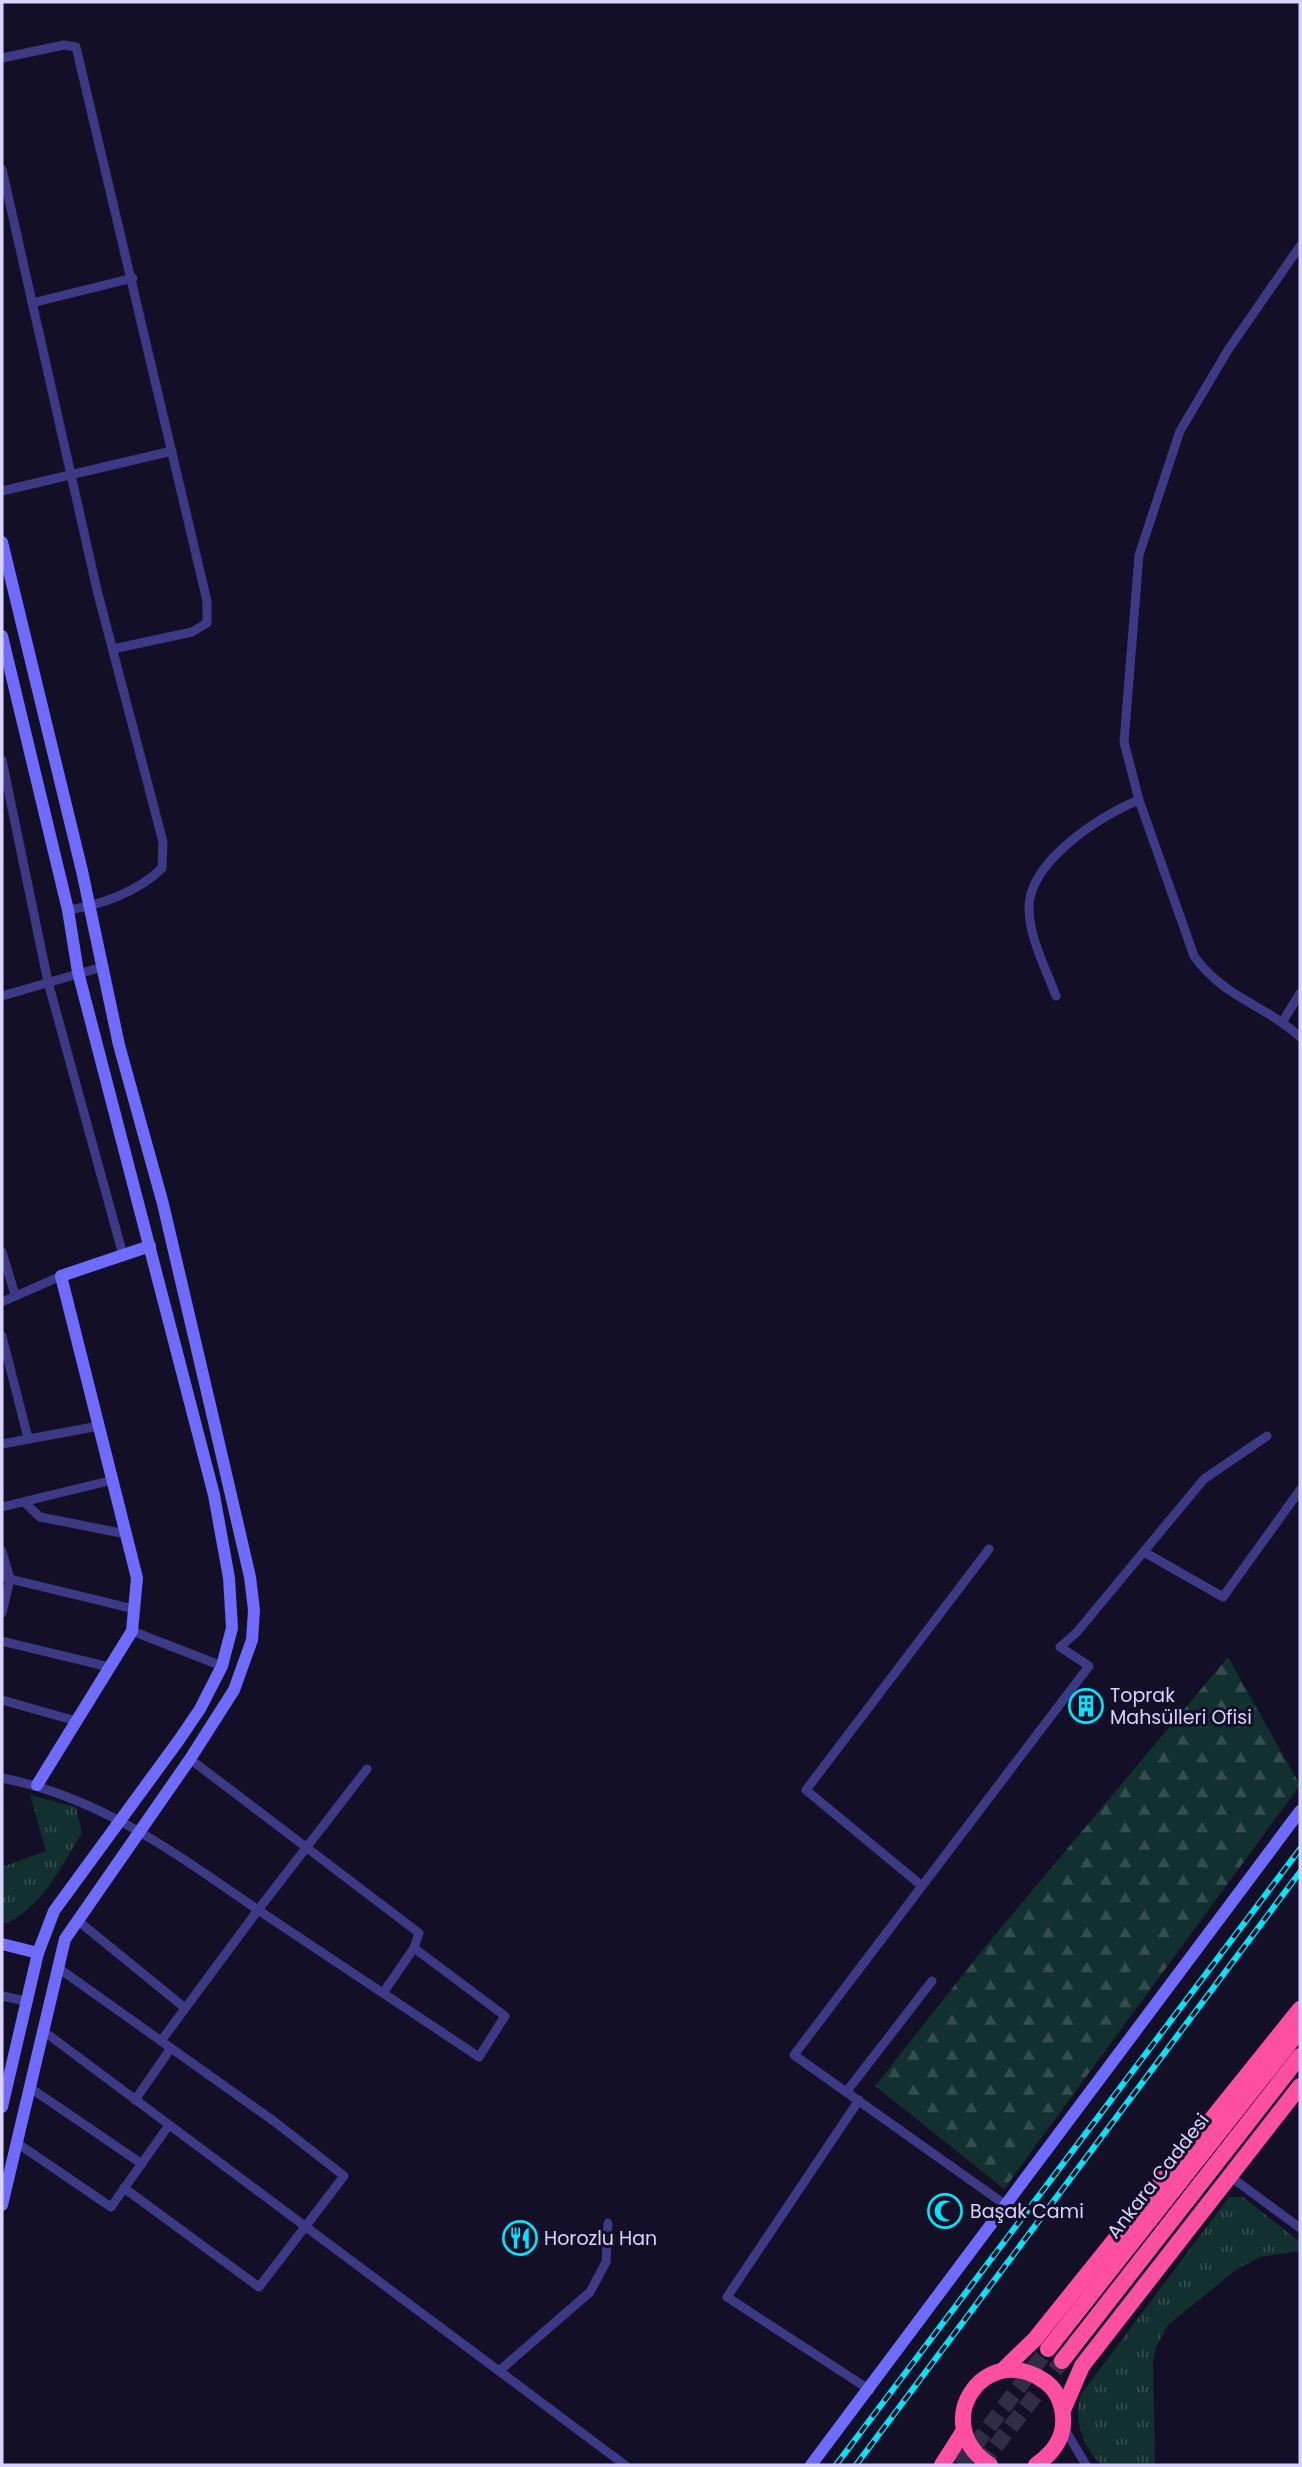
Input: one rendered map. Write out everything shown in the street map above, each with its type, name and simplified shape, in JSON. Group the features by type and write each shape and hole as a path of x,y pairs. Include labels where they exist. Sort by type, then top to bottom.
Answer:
{"highway":[{"path":"990,2465 969,2446 963,2432 962,2416 966,2400 975,2386 988,2376 1003,2370 1035,2339 1300,2009"},
{"name":"Ankara Caddesi","path":"1048,2349 1300,2030"},
{"name":"Ankara Caddesi","path":"1062,2361 1300,2056"},
{"path":"1036,2465 1056,2446 1082,2366 1300,2086"},
{"path":"1003,2370 1027,2372 1048,2382 1058,2395 1063,2418"},
{"path":"942,2465 963,2432"}],"street":[{"path":"2,58 64,45 76,47 133,278 207,601 207,622 192,632 113,649"},
{"path":"2,169 71,475 163,842 162,868 147,884 88,907 68,910"},
{"path":"1300,246 1228,350 1180,431 1139,555 1124,742 1139,800 1194,956 1206,972 1228,992 1283,1021 1300,1037"},
{"path":"32,303 133,278"},
{"path":"2,491 172,451"},
{"path":"2,542 102,967 211,1409 250,1577 254,1610 252,1640 234,1690 190,1759 65,1939 2,2205"},
{"path":"2,636 4,661 68,910 78,972 214,1495 229,1578 232,1628 222,1666 200,1709 54,1911 38,1953 2,2107"},
{"path":"2,760 48,982 123,1255"},
{"path":"1056,996 1035,937 1029,909 1031,890 1047,863 1071,841 1116,809 1139,800"},
{"path":"2,996 102,967"},
{"path":"1283,1021 1300,993"},
{"path":"2,1302 61,1276 150,1246"},
{"path":"2,1252 15,1295"},
{"path":"37,1785 132,1631 137,1578 61,1276"},
{"path":"2,1336 28,1438"},
{"path":"2,1444 99,1426"},
{"path":"1007,2206 794,2055 1089,1666 1060,1647 1204,1479 1267,1436"},
{"path":"2,1507 113,1480"},
{"path":"1144,1552 1223,1597 1300,1490"},
{"path":"24,1502 40,1517 126,1534"},
{"path":"922,1886 806,1790 989,1549"},
{"path":"2,1551 6,1578 2,1613"},
{"path":"6,1578 134,1609"},
{"path":"132,1631 222,1666"},
{"path":"2,1641 110,1667"},
{"path":"2,1700 76,1721"},
{"path":"190,1759 419,1933 414,1948 383,1993"},
{"path":"161,2041 305,1847 367,1769"},
{"path":"2,1778 37,1785 140,1829 479,2057 505,2016 414,1948"},
{"path":"811,2465 870,2390 1300,1811"},
{"path":"77,1920 185,2008"},
{"path":"2,1944 38,1953"},
{"path":"57,1967 344,2176 259,2287 124,2188"},
{"path":"847,2091 932,1981"},
{"path":"2,1996 26,2001"},
{"path":"42,2030 625,2465"},
{"path":"135,2099 171,2048"},
{"path":"29,2087 142,2164"},
{"path":"859,2100 727,2297 870,2390"},
{"path":"17,2143 111,2207 169,2125"},
{"path":"1231,2177 1300,2228"},
{"path":"499,2371 590,2292 606,2262 608,2223"},
{"path":"1063,2418 1073,2448 1086,2465"}],"green space":[{"path":"1228,1657 1300,1785 1004,2189 875,2086 985,1947"},
{"path":"30,1795 76,1807 82,1833 39,1898 16,1918 2,1925 2,1867 46,1851"},
{"path":"1229,2197 1243,2197 1300,2242 1300,2251 1261,2257 1237,2269 1168,2325 1156,2347 1153,2361 1155,2465 1102,2465 1090,2451 1081,2433 1078,2413 1081,2394"}],"tunnel":[{"path":"960,2465 1048,2349"},
{"path":"981,2465 1062,2361"}],"railway":[{"path":"836,2465 1300,1849"},
{"path":"856,2465 1300,1872"}],"place":[{"name":"Toprak Mahsülleri Ofisi","path":"1086,1706"},
{"name":"Başak Cami","path":"945,2211"},
{"name":"Horozlu Han","path":"520,2238"}]}
